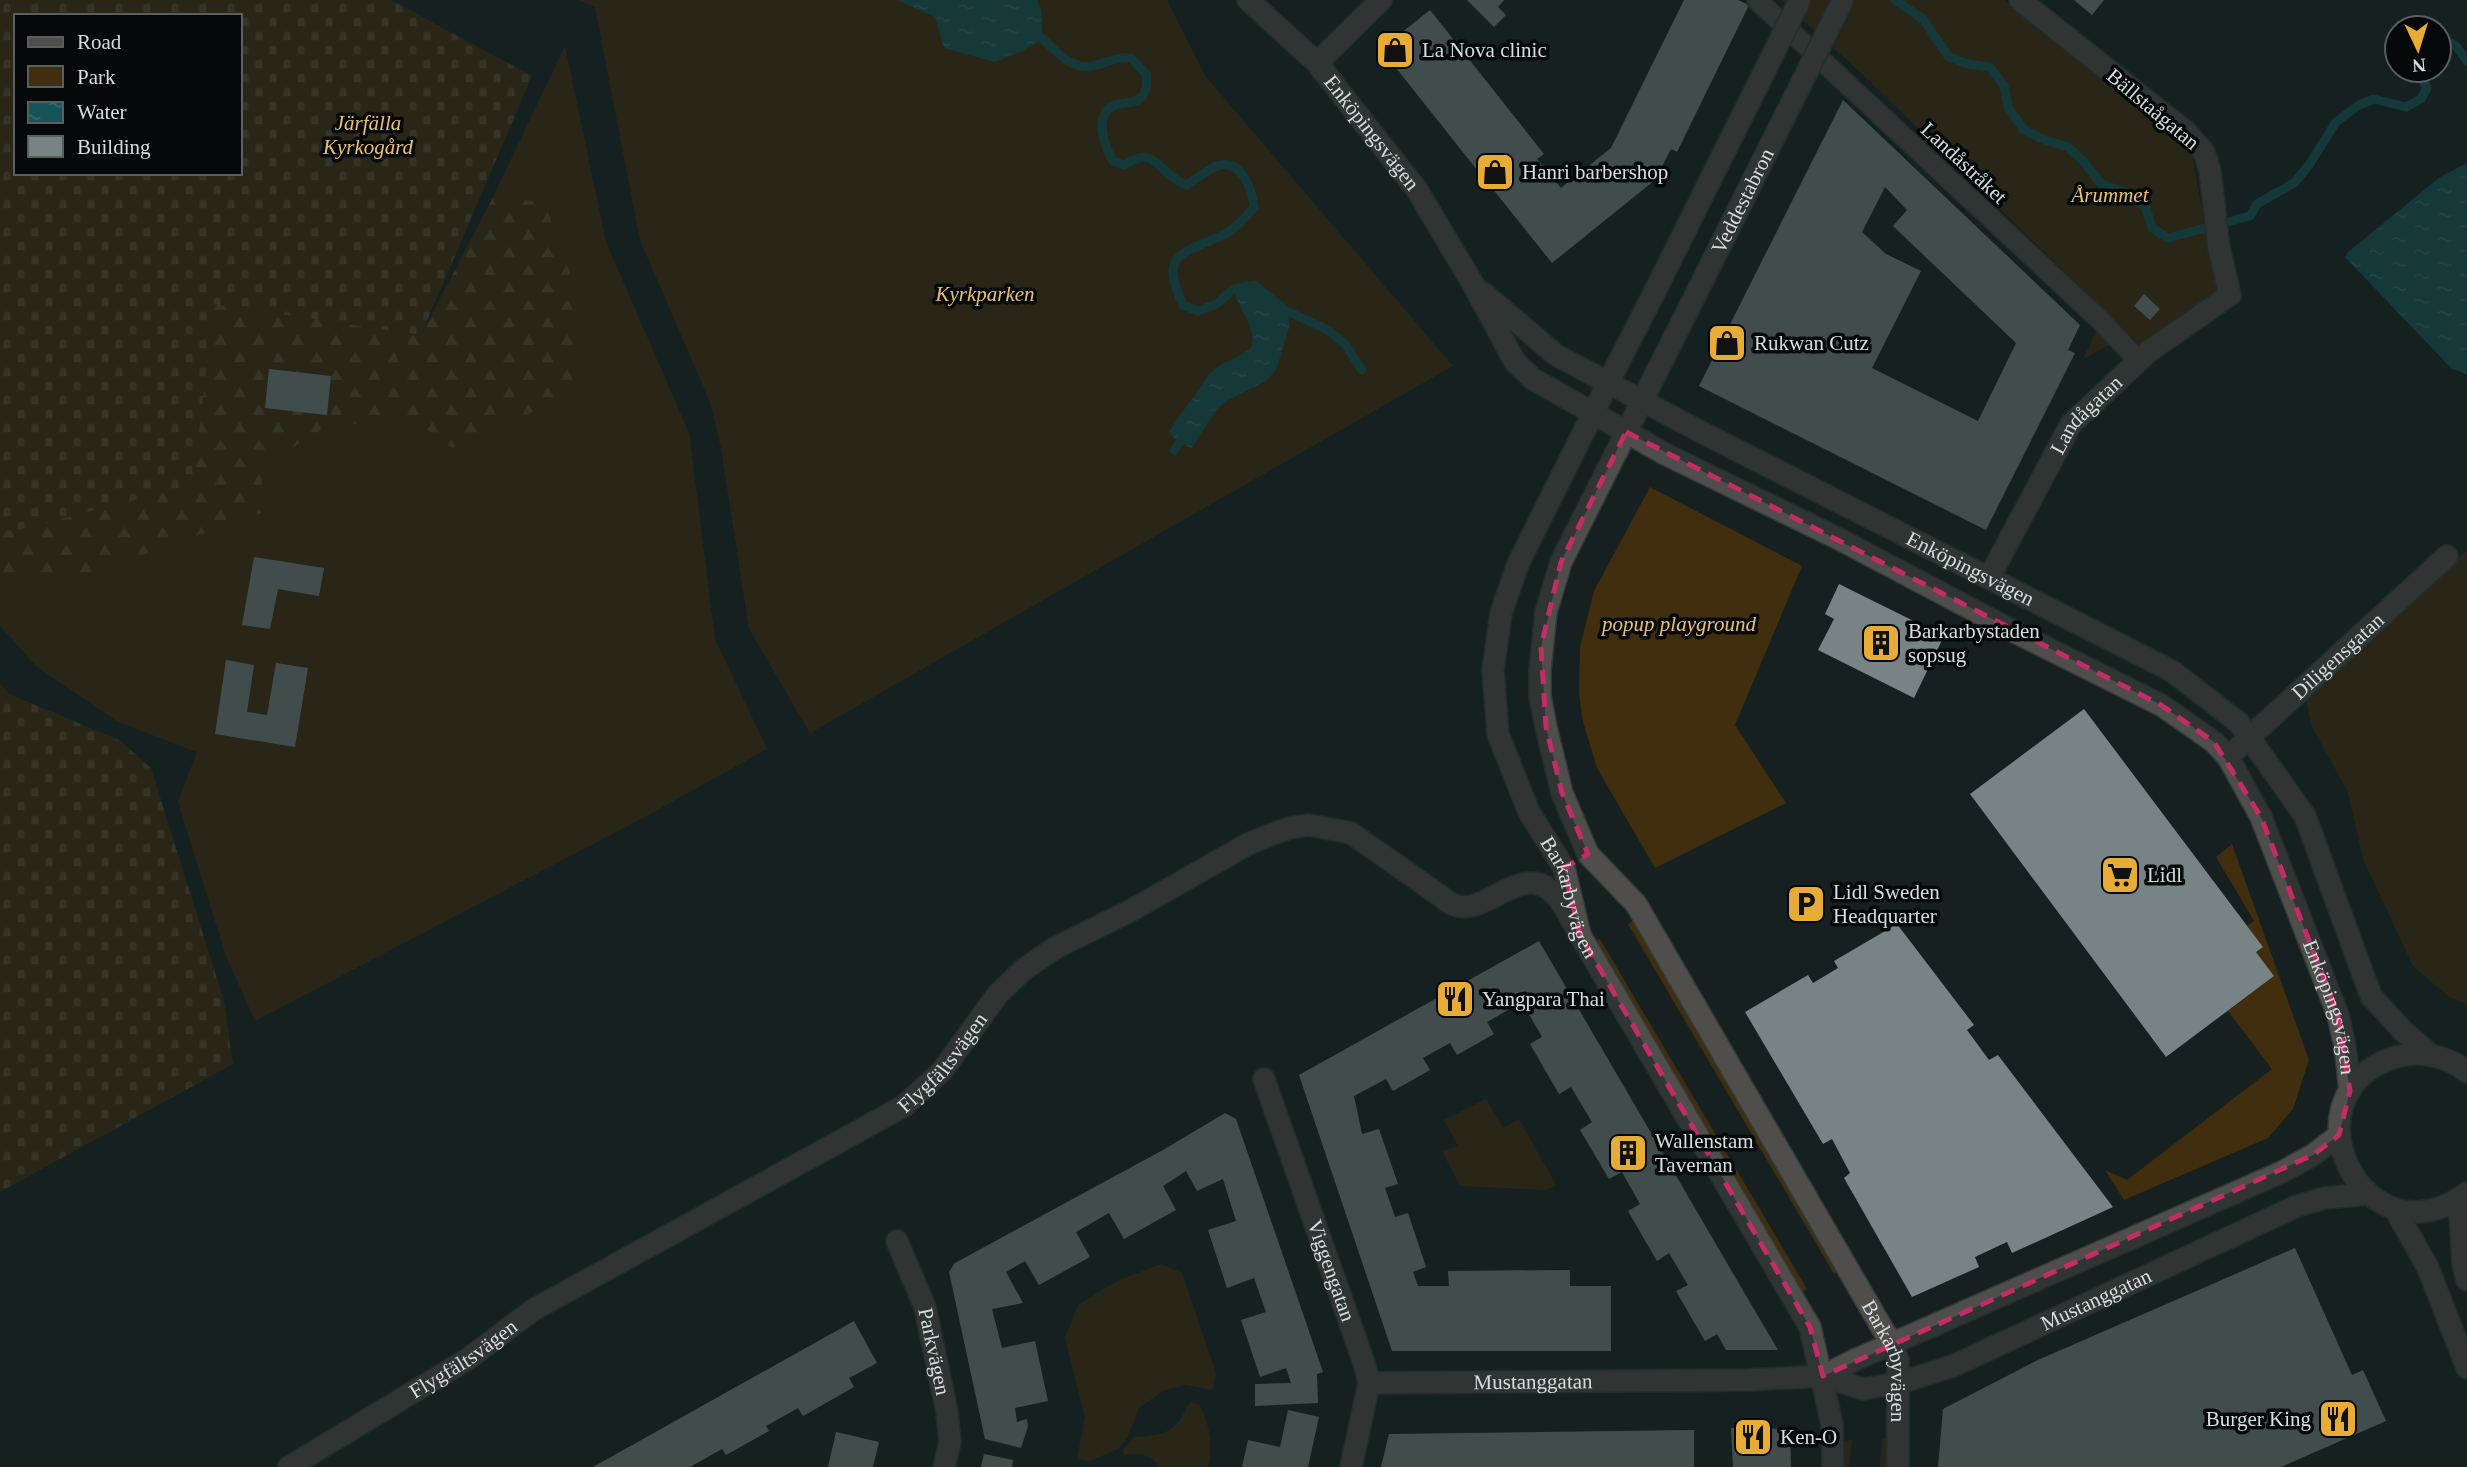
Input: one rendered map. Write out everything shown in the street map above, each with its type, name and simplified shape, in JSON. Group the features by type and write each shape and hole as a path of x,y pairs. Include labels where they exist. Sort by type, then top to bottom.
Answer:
{"street":[{"name":"Enköpingsvägen","path":"1248,0 1317,63 1416,190 1473,284 1515,362 1533,379 1665,454 1839,539 2161,705 2214,742 2228,757 2261,817 2338,1015 2346,1046 2350,1091"},
{"path":"1317,63 1381,0"},
{"name":"Landåstråket","path":"1758,0 2100,320 2139,361"},
{"name":"Veddestabron","path":"1608,383 1800,0"},
{"name":"Veddestabron","path":"1642,401 1843,0"},
{"name":"Bällstaågatan","path":"2020,0 2186,132 2204,152 2210,171 2219,248 2230,295"},
{"name":"Enköpingsvägen","path":"1473,284 1552,353 2172,671 2239,723 2305,816 2371,996 2403,1031 2432,1056"},
{"name":"Landågatan","path":"1989,578 2071,424 2148,352 2230,295"},
{"name":"Barkarbyvägen","path":"1608,383 1518,564 1501,613 1493,670 1498,734 1529,812 1564,868 1580,935 1810,1327 1832,1424 1832,1467"},
{"name":"Barkarbyvägen","path":"1642,401 1561,562 1546,612 1541,648 1540,696 1546,727 1562,793 1588,854 1636,904 1892,1345 1898,1360 1898,1467"},
{"name":"Diligensgatan","path":"2228,757 2447,556"},
{"name":"Flygfältsvägen","path":"289,1467 468,1359 533,1310 904,1106 942,1071 998,994 1023,970 1055,948 1130,911 1248,844 1289,828 1309,825 1351,833 1442,897 1450,906 1463,908 1481,903 1493,895 1521,885 1533,883 1548,888 1563,906 1580,935"},
{"path":"1564,868 1588,854"},
{"path":"2463,1195 2445,1206 2428,1210 2395,1209 2369,1194 2350,1174 2344,1161 2339,1135 2340,1118 2350,1091 2362,1076 2388,1060 2410,1055 2432,1056 2464,1067"},
{"name":"Viggengatan","path":"1264,1079 1364,1363 1368,1383 1351,1467"},
{"name":"Mustanggatan","path":"1823,1376 2282,1172 2314,1155 2339,1135"},
{"name":"Mustanggatan","path":"1368,1383 1749,1380 1823,1376 1863,1389 1899,1383 1952,1366 2297,1206 2325,1198 2369,1194"},
{"path":"2463,1195 2463,1264 2467,1280"},
{"path":"2395,1209 2428,1268 2467,1368"},
{"name":"Parkvägen","path":"897,1241 925,1307 947,1412 950,1442 944,1467"}],"highlighted area":[{"path":"1626,432 2161,705 2214,742 2261,817 2338,1015 2350,1091 2339,1135 2313,1155 1823,1376 1810,1327 1580,935 1564,868 1588,854 1562,793 1546,727 1541,647 1561,562"}],"green space":[{"name":"Järfälla Kyrkogård","path":"0,0 391,0 532,76 421,335 213,304 194,485 13,531 0,528"},
{"name":"Kyrkparken","path":"579,0 1167,0 1206,77 1453,366 810,733 749,629 721,448 710,402 640,240 595,7"},
{"name":"Årummet","path":"1781,0 2004,0 2191,150 2218,297 2140,345 1861,73"},
{"path":"565,46 606,242 689,433 715,639 767,749 641,819 255,1021 226,956 178,802 197,752 118,722 37,667 0,626 0,580 82,576 325,427 411,418 452,448 545,203 494,195"},
{"path":"494,195 545,203 576,291 578,392 452,448 411,418 325,427 262,467 261,513 82,576 0,580 0,390 213,303 421,335"},
{"path":"2100,323 2116,341 2083,359"},
{"name":"popup playground","path":"1650,487 1802,566 1735,725 1786,803 1655,868 1597,768 1583,722 1579,693 1580,647 1594,591"},
{"path":"2467,550 2467,1004 2449,997 2413,966 2363,859 2348,792 2312,727 2305,695"},
{"path":"0,683 9,694 119,740 151,768 224,1001 233,1064 0,1192"},
{"path":"2232,844 2309,1060 2293,1109 2268,1138 2124,1200 2105,1170 2127,1180 2272,1069 2228,1011 2274,976 2256,952 2263,947 2247,926 2254,921 2216,857"},
{"path":"1634,920 1841,1270 1834,1274 1628,924"},
{"path":"1600,939 1807,1289 1800,1293 1594,942"},
{"path":"1486,1099 1503,1128 1519,1119 1556,1185 1545,1190 1460,1186 1442,1151 1458,1146 1444,1120"},
{"path":"1161,1264 1182,1273 1216,1373 1213,1390 1186,1385 1164,1390 1139,1408 1128,1436 1118,1449 1089,1461 1077,1459 1085,1417 1065,1338 1078,1305 1117,1281"},
{"path":"1190,1402 1199,1405 1208,1427 1208,1467 1159,1467 1144,1455 1124,1455 1123,1450 1135,1437 1164,1433 1175,1426"},
{"path":"1890,1438 1888,1467 1880,1467 1882,1439"},
{"path":"1852,1440 1849,1467 1841,1467 1843,1441"}],"water":[{"path":"897,0 1037,0 1041,10 1043,39 995,62 944,48 935,17"},
{"path":"2467,163 2467,374 2452,369 2345,257 2440,177"},
{"path":"1254,285 1287,311 1290,324 1276,370 1266,381 1228,400 1216,410 1191,449 1184,444 1175,456 1169,451 1176,440 1169,432 1179,416 1210,373 1252,347 1249,324 1234,289"}],"building":[{"path":"1467,0 1504,0 1498,7 1506,15 1494,27"},
{"path":"1684,0 1738,0 1749,5 1677,152 1671,149 1655,180 1552,263 1492,188 1497,183 1491,175 1485,180 1381,49 1430,10 1544,154 1537,159 1561,188 1611,148"},
{"path":"2074,0 2104,0 2092,15"},
{"path":"1843,100 2080,325 2068,350 2075,353 1986,530 1699,386","holes":["1885,187 1907,210 1893,226 2016,343 1978,421 1872,368 1921,271 1886,254 1862,232"]},
{"path":"2144,294 2160,309 2150,320 2134,306"},
{"path":"269,369 331,376 327,415 265,408"},
{"path":"254,557 324,568 319,596 278,589 270,629 242,625"},
{"name":"Barkarbystaden sopsug","path":"1839,584 1944,636 1914,698 1818,650 1834,619 1825,614"},
{"path":"226,660 254,665 247,712 267,715 276,663 308,668 295,747 215,734"},
{"name":"Lidl","path":"2084,709 2263,947 2256,952 2274,976 2166,1057 1970,794"},
{"path":"1897,924 1974,1025 1967,1030 1989,1060 1998,1055 2113,1207 2012,1253 2007,1242 1975,1257 1979,1267 1912,1297 1844,1178 1850,1173 1832,1139 1823,1144 1745,1012 1808,975 1813,983 1838,968 1834,961"},
{"name":"Wallenstam Tavernan","path":"1539,941 1778,1350 1726,1350 1717,1334 1705,1341 1676,1291 1688,1285 1669,1253 1657,1261 1628,1211 1640,1204 1622,1172 1609,1179 1580,1130 1592,1122 1571,1087 1559,1094 1530,1044 1542,1037 1522,1002 1487,1022 1494,1034 1457,1055 1450,1043 1423,1058 1430,1070 1393,1091 1386,1079 1354,1096 1362,1134 1379,1129 1398,1184 1385,1188 1395,1217 1408,1213 1426,1267 1413,1272 1418,1286 1449,1286 1448,1271 1570,1270 1570,1286 1611,1286 1611,1351 1392,1351 1299,1075"},
{"path":"1225,1113 1236,1119 1323,1372 1317,1374 1318,1403 1255,1406 1255,1384 1291,1383 1286,1368 1260,1377 1241,1320 1266,1312 1254,1278 1227,1288 1208,1230 1236,1221 1223,1179 1197,1191 1186,1171 1163,1186 1176,1210 1124,1239 1109,1213 1076,1232 1090,1257 1039,1285 1025,1261 1006,1272 1023,1303 992,1309 1002,1348 1035,1341 1048,1401 1015,1408 1017,1422 1027,1419 1028,1426 1021,1448 985,1439 949,1272 955,1263 1163,1150"},
{"path":"2295,1248 2352,1375 2363,1370 2386,1421 2281,1467 1938,1467 1943,1409 2038,1360"},
{"path":"854,1321 877,1363 849,1378 854,1387 803,1416 798,1408 766,1426 769,1431 726,1455 722,1449 690,1467 593,1467"},
{"path":"1288,1410 1319,1417 1308,1467 1242,1467 1248,1440 1280,1447"},
{"path":"1731,1428 1790,1429 1791,1467 1733,1467"},
{"path":"1694,1430 1694,1467 1381,1467 1389,1434"},
{"path":"836,1432 879,1442 873,1467 828,1467"},
{"path":"984,1454 1013,1460 1012,1467 981,1467"}],"waterway":[{"path":"1895,0 1923,19 1948,56 1967,64 1990,67 2004,86 2008,107 2024,130 2068,147 2101,184 2131,194 2146,208 2152,228 2168,238 2250,216 2257,204 2294,183 2309,165 2336,122 2359,105 2374,99 2406,107 2421,99 2427,88 2425,84"},
{"path":"1043,39 1074,64 1089,67 1131,58 1147,75 1146,90 1142,97 1115,105 1108,109 1104,116 1102,131 1113,161 1124,165 1135,159 1151,159 1169,175 1186,185 1220,165 1235,168 1245,179 1253,200 1254,207 1251,211 1226,233 1185,252 1174,266 1173,275 1183,305 1198,311 1216,304 1234,289 1254,285 1287,311 1328,330 1345,344 1362,370"},
{"path":"2453,44 2467,61"}],"place":[{"name":"La Nova clinic","path":"1395,50"},
{"name":"Hanri barbershop","path":"1495,172"},
{"name":"Rukwan Cutz","path":"1727,343"},
{"name":"Barkarbystaden sopsug","path":"1881,643"},
{"name":"Lidl","path":"2120,875"},
{"name":"Lidl Sweden Headquarter","path":"1806,904"},
{"name":"Yangpara Thai","path":"1455,999"},
{"name":"Wallenstam Tavernan","path":"1628,1153"},
{"name":"Burger King","path":"2338,1419"},
{"name":"Ken-O","path":"1753,1437"}]}
